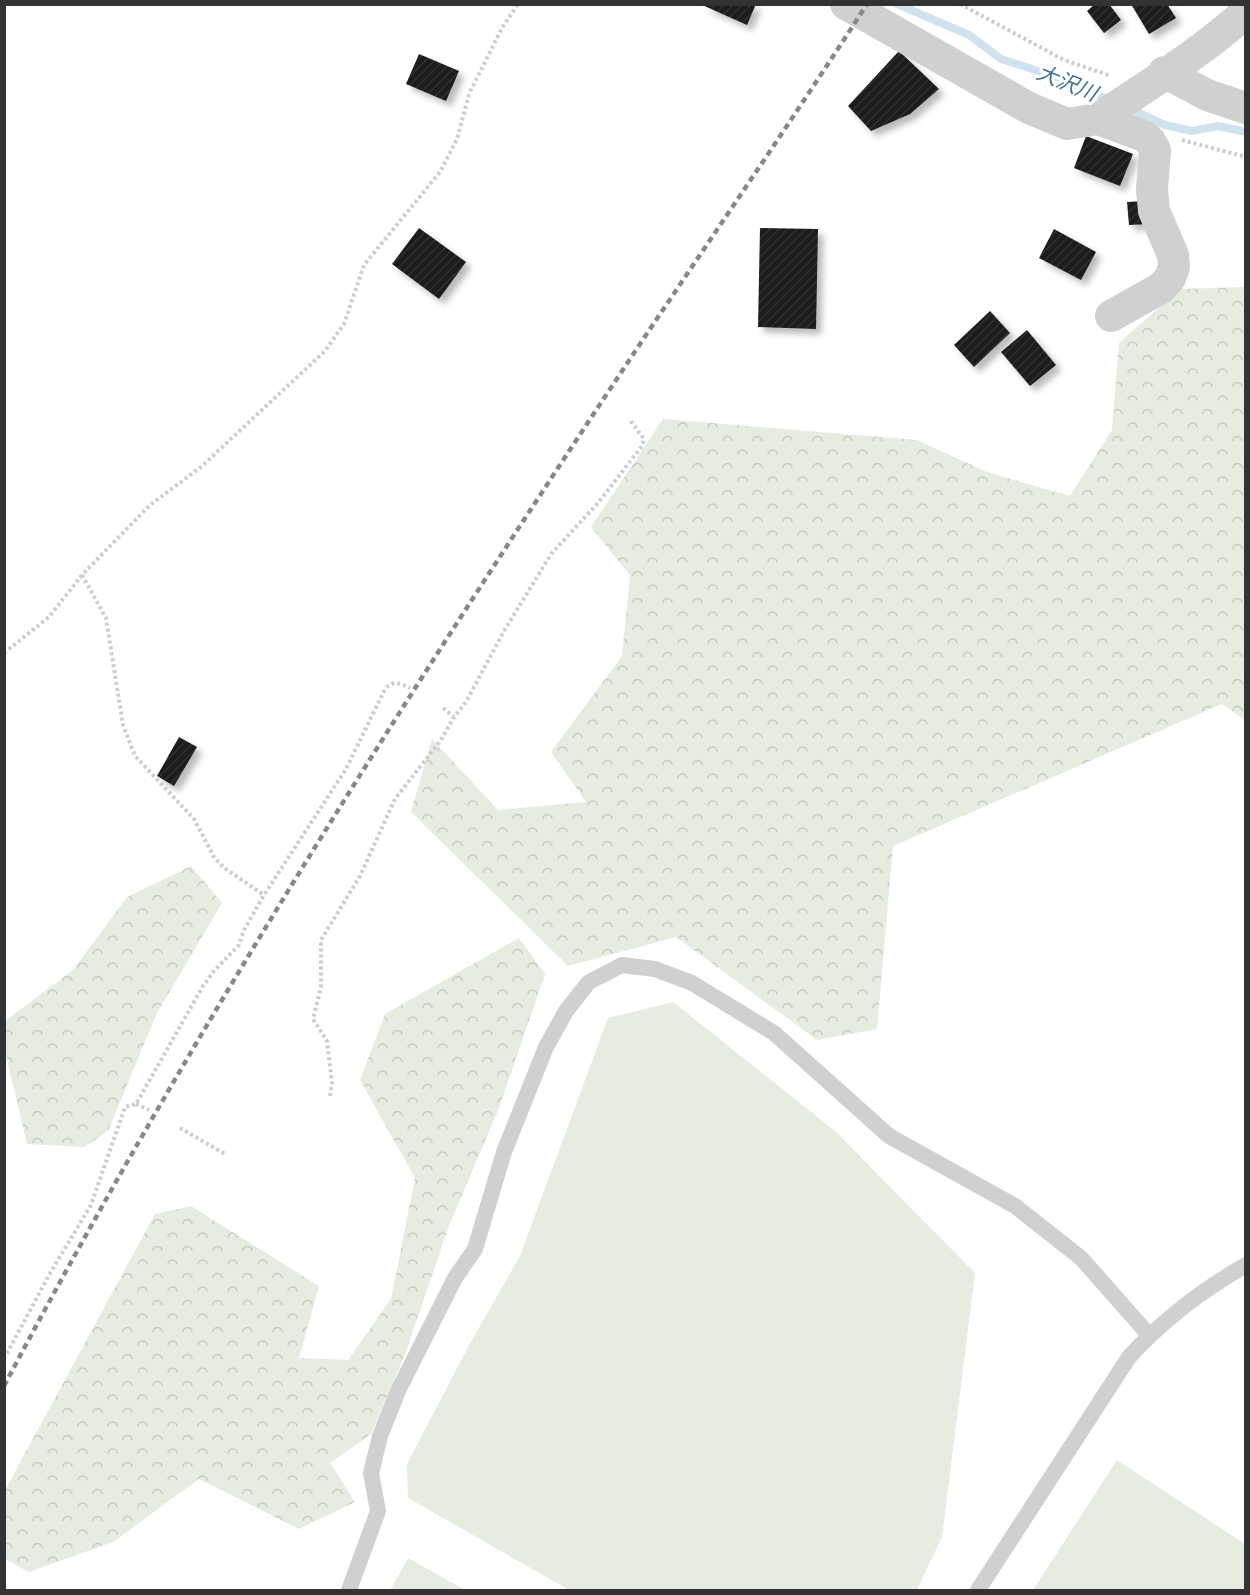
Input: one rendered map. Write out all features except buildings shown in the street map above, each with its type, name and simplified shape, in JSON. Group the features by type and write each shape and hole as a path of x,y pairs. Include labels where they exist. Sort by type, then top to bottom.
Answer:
{"street":[{"path":"846,4 1029,108 1067,124 1098,119 1153,80 1213,42 1245,12"},
{"path":"1153,80 1245,108"},
{"path":"1098,119 1144,136 1155,150 1152,189 1154,211 1173,255 1174,267 1170,279 1161,288 1111,316"}],"lane":[{"path":"349,1590 378,1511 371,1473 380,1436 398,1391 455,1278 475,1249 504,1152 546,1047 566,1011 589,981 622,965 655,969 692,983 774,1033 888,1136 1015,1206 1081,1258 1149,1335"},
{"path":"978,1590 1129,1357 1149,1335 1209,1286 1245,1265"}],"path":[{"path":"4,652 45,622 82,575 150,505 201,467 326,351 344,324 364,265 440,172 457,139 469,94 502,28 518,4"},
{"path":"960,4 1064,60 1153,80"},
{"path":"1150,141 1161,135 1245,157"},
{"path":"330,1096 332,1083 327,1041 313,1019 321,987 321,940 360,876 395,799 441,740 466,702 504,631 551,554 642,447 644,439 630,420"},
{"path":"82,575 106,618 123,725 135,756 194,819 214,857 222,867 264,896"},
{"path":"136,1104 203,986 239,945 244,930 264,896 336,787 385,689 390,684 398,682 410,688"},
{"path":"443,708 454,717"},
{"path":"4,1359 49,1275 91,1205 125,1107 136,1104 149,1110"},
{"path":"180,1128 225,1154"}],"green space":[{"path":"1245,287 1245,720 1222,704 893,846 877,1029 817,1040 676,937 568,966 411,812 432,739 498,810 586,802 551,752 622,656 630,575 591,527 663,419 917,440 987,472 1070,496 1112,430 1119,343 1180,289"},
{"path":"191,866 222,903 157,1013 108,1131 85,1147 27,1144 5,1051 5,1021 73,970 127,897"},
{"path":"519,938 545,974 499,1108 449,1226 405,1354 371,1434 330,1463 355,1502 299,1529 199,1479 113,1542 29,1572 5,1559 5,1490 155,1214 191,1206 319,1286 299,1358 348,1360 391,1299 415,1178 360,1080 385,1014"},
{"path":"673,1002 835,1131 975,1273 942,1537 917,1590 569,1590 408,1498 407,1464 468,1347 520,1256 608,1018"},
{"path":"1117,1460 1245,1544 1245,1590 1033,1590"},
{"path":"408,1558 465,1590 390,1590"}],"waterway":[{"name":"大沢川","path":"897,4 969,35 1001,59 1063,79 1111,101"},
{"name":"大沢川","path":"1128,108 1165,125 1192,131 1218,126 1246,132"}],"railway":[{"path":"4,1386 140,1140 210,1019 357,780 508,544 867,4"}]}
